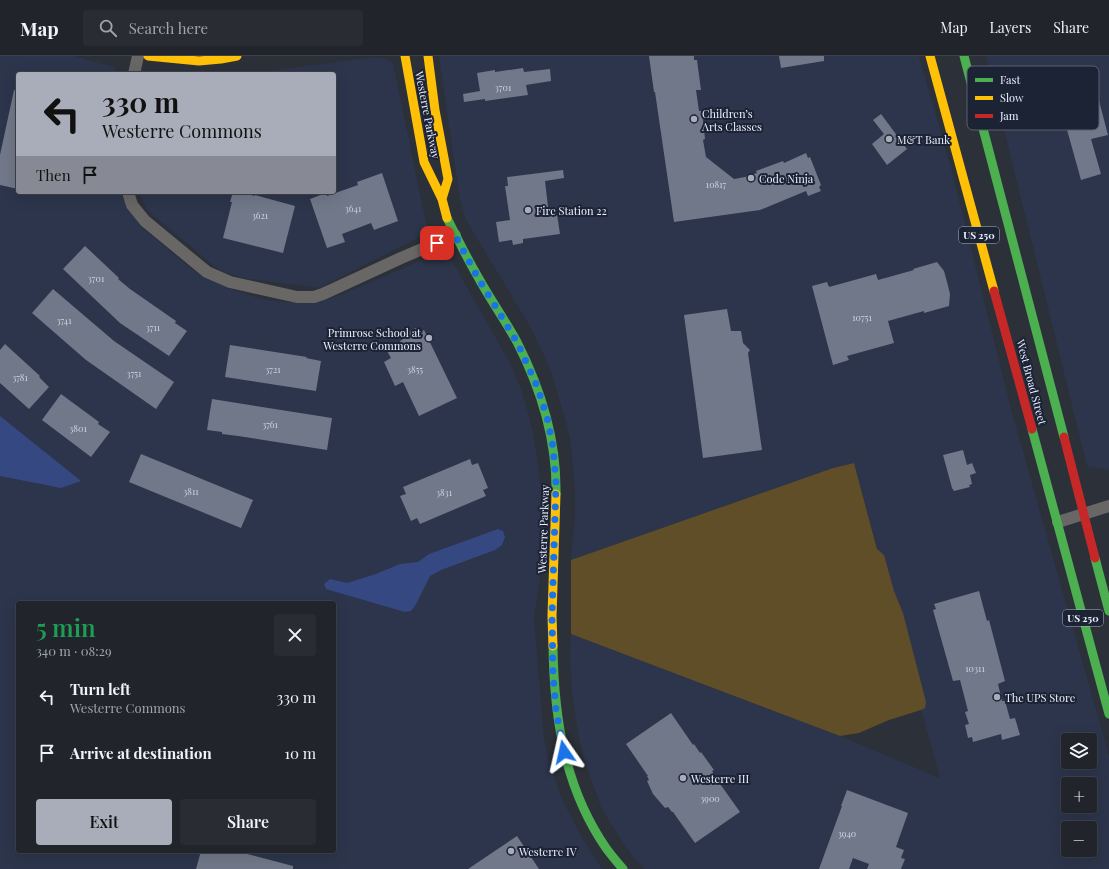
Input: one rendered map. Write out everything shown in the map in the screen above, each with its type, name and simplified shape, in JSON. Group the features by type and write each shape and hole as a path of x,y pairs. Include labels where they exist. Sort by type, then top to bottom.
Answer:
{"main road":[{"path":"148,56 199,61 237,56"},
{"name":"Westerre Parkway","path":"405,56 424,162 442,199 446,217 455,235 478,278 517,342 537,386 547,417 553,447 556,483 552,616 553,674 556,710 564,752 575,789 592,825 606,848 623,869"},
{"name":"Westerre Parkway","path":"428,56 435,110 448,179 442,199"},
{"name":"West Broad Street","path":"930,56 1109,714"},
{"name":"West Broad Street","path":"964,56 967,68"},
{"name":"West Broad Street","path":"983,130 1109,611"}],"street":[{"path":"134,72 138,56"},
{"path":"129,194 132,205 145,221 207,272 230,282 296,297 314,297 323,294 455,235"},
{"path":"1058,522 1109,506"}],"shaded area":[{"path":"0,56 74,56 114,66 116,72 16,72 16,194 121,194 142,228 189,267 201,275 228,288 259,298 275,301 299,303 319,302 343,294 434,255 445,256 452,261 510,363 521,389 529,416 539,471 543,521 541,570 534,619 544,738 548,759 562,799 581,836 602,869 0,869"},
{"path":"439,56 919,56 952,172 1011,409 1109,756 1109,869 644,869 633,857 601,807 585,762 579,738 572,694 570,654 571,634 840,736 940,778 854,463 833,468 571,560 575,514 575,491 571,445 552,374 531,328 466,220 460,200"},
{"path":"986,56 1109,56 1109,470 1087,466 1004,130 1099,130 1099,66 988,66"},
{"path":"374,57 387,59 393,63 428,233 319,288 242,278 219,270 147,210 140,194 336,194 336,72 262,72"},
{"path":"854,463 877,549 884,555 894,591 903,613 926,702 925,708 889,720 859,733 840,736 571,634 571,560 833,468"}],"water":[{"path":"0,416 81,481 61,488 0,476"},
{"path":"498,529 503,531 505,537 502,545 495,550 441,570 430,576 411,611 405,612 326,589 324,584 330,579 347,583 376,574 400,564 418,562 429,554"}],"building":[{"path":"649,56 694,56 694,60 697,60 701,90 696,90 699,111 702,111 705,139 703,140 706,157 734,179 757,173 756,171 783,161 784,163 806,153 808,158 810,157 821,185 819,187 821,191 808,196 806,191 760,210 674,222"},
{"path":"779,56 824,56 824,61 781,68"},
{"path":"523,68 524,72 550,69 551,81 526,85 528,95 485,101 485,99 464,102 463,94 480,91 477,73"},
{"path":"14,90 16,90 16,189 0,185 0,155"},
{"path":"1099,101 1108,135 1091,139 1101,174 1081,180 1067,130 1099,130"},
{"name":"M&T Bank","path":"881,114 907,149 887,165 872,144 884,134 873,120"},
{"name":"Fire Station 22","path":"563,170 564,178 545,181 549,215 557,214 560,234 523,239 523,243 513,245 512,240 499,242 496,222 510,220 505,186 508,186 507,177"},
{"path":"382,173 398,221 374,230 371,223 342,234 345,242 327,248 310,199 323,194 326,194 327,196 336,194 358,185 357,182"},
{"path":"232,194 247,194 295,206 283,253 223,238 232,202 230,202"},
{"path":"85,246 130,289 176,321 175,323 187,331 169,356 120,323 63,269"},
{"path":"937,262 944,271 947,282 950,294 949,306 888,321 894,343 847,356 849,360 833,365 812,286 827,282 829,287 876,274 878,280"},
{"path":"53,289 114,341 174,382 156,409 86,360 32,313"},
{"path":"727,309 731,331 741,331 743,343 750,350 748,353 762,450 703,458 684,315"},
{"path":"416,328 419,332 424,330 457,398 419,416 403,382 395,386 384,362 391,358 387,351 401,344 400,341 405,338 404,334"},
{"path":"5,344 40,376 39,377 49,387 29,409 0,383 0,350"},
{"path":"230,345 307,357 306,358 321,361 316,391 225,377"},
{"path":"61,394 110,432 91,457 42,420"},
{"path":"212,399 332,418 327,450 222,434 222,432 207,430"},
{"path":"963,450 967,465 972,463 976,473 970,475 972,484 969,485 970,487 954,491 943,455"},
{"path":"141,454 253,500 241,528 129,482"},
{"path":"470,459 472,465 478,463 488,488 483,490 486,496 420,524 417,518 411,521 400,496 406,494 403,487"},
{"path":"979,591 987,621 989,620 1005,681 998,684 1002,701 1005,701 1010,719 1015,718 1020,735 1002,740 1001,734 973,742 972,737 968,738 965,725 969,724 965,712 968,711 960,680 953,681 933,610 936,609 934,604"},
{"name":"Westerre III","path":"671,713 693,745 694,744 700,753 701,752 714,770 712,771 718,781 740,812 695,843 673,812 668,807 665,808 653,794 647,781 649,780 648,776 626,744"},
{"path":"847,790 908,813 896,847 904,850 901,858 905,859 901,869 867,869 869,864 853,858 849,869 819,869"},
{"name":"Westerre IV","path":"517,836 539,869 468,869"},
{"path":"200,853 244,853 293,866 293,869 196,869"}],"traffic: fast":[{"path":"964,56 967,67"},
{"path":"983,130 1064,437"},
{"path":"447,218 474,270 508,326 526,360 546,416 554,454 556,494"},
{"path":"1032,429 1109,714"},
{"path":"1095,558 1109,611"},
{"path":"553,646 559,725 571,776 580,801 592,825 606,848 623,869"}],"traffic: slow":[{"path":"148,56 199,61 237,56"},
{"path":"405,56 424,162 442,199 447,218"},
{"path":"428,56 435,110 448,179 442,199"},
{"path":"930,56 994,291"},
{"path":"553,646 552,616 556,494"}],"traffic: jam":[{"path":"994,291 1032,429"},
{"path":"1064,437 1095,558"}],"place":[{"name":"Children’s Arts Classes","path":"694,119"},
{"name":"M&T Bank","path":"889,139"},
{"name":"Code Ninja","path":"751,178"},
{"name":"Fire Station 22","path":"528,210"},
{"name":"Primrose School at Westerre Commons","path":"429,338"},
{"name":"The UPS Store","path":"997,697"},
{"name":"Westerre III","path":"683,778"},
{"name":"Westerre IV","path":"511,851"}],"route":[{"path":"437,243 455,235 478,278 517,342 537,386 547,417 553,447 556,483 552,616 553,674 556,710 564,752"}]}
